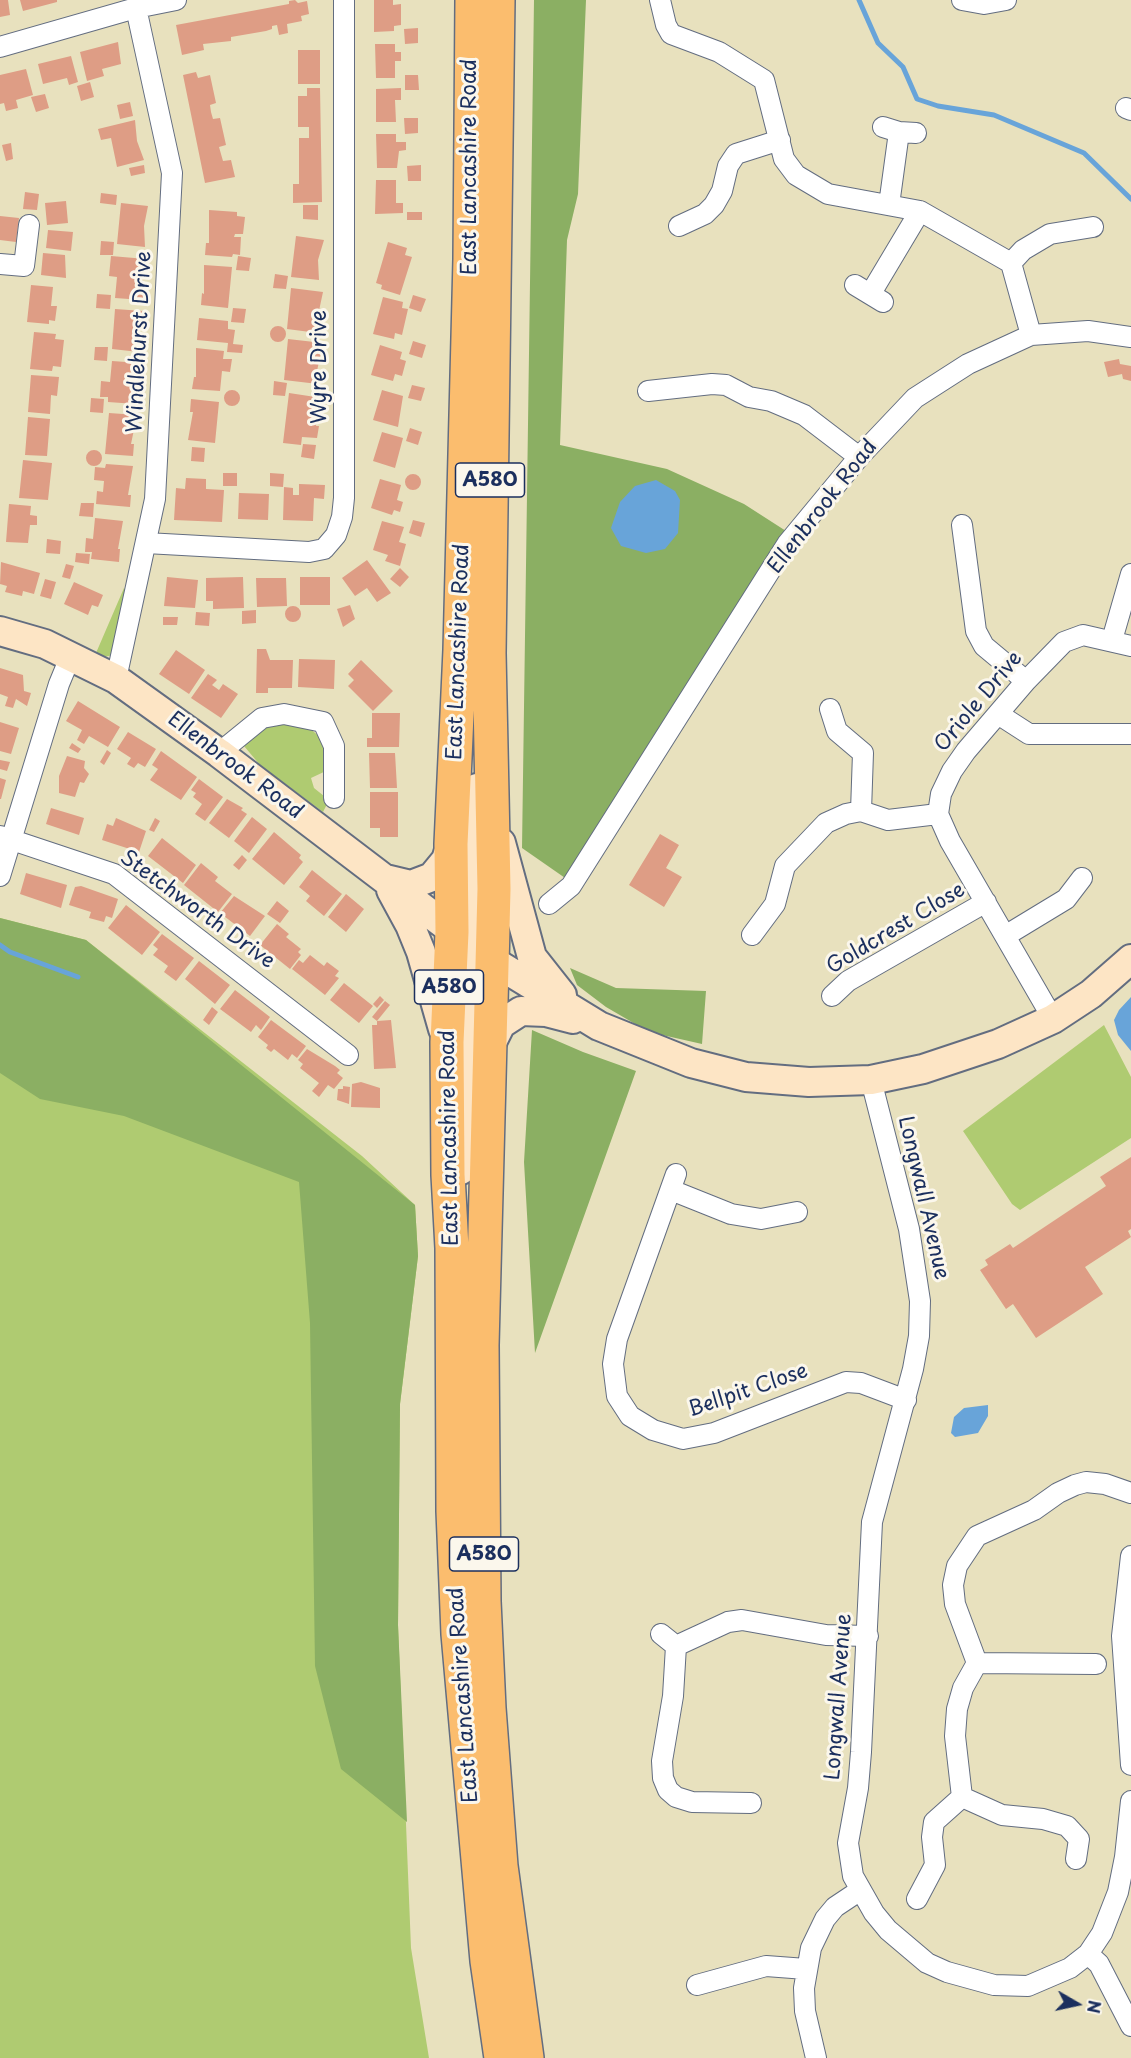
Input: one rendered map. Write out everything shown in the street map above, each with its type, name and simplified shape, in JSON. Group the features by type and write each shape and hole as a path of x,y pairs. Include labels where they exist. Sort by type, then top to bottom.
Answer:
{"highway":[{"name":"East Lancashire Road","path":"472,0 470,259 460,650 451,844 452,932 447,1041 448,1175 452,1248 453,1511 458,1634 487,1961 501,2058"},
{"name":"East Lancashire Road","path":"498,0 489,652 493,812 482,1345 484,1601 489,1708 501,1866 527,2058"}],"main road":[{"name":"Ellenbrook Road","path":"0,631 45,644 116,679 219,753 452,932 491,960 599,1026"},
{"path":"452,932 464,926 472,916 475,899 477,783 489,652"},
{"path":"493,812 532,957 556,989 599,1026"},
{"path":"384,878 411,885 432,877 446,860 451,844"},
{"path":"384,878 414,934 447,1041"},
{"path":"489,1048 501,1024 520,1011 546,1012 599,1026 634,1042 717,1071 746,1077 809,1082 871,1080 963,1057 1053,1018 1090,994 1131,959"},
{"path":"452,1248 465,1114 470,979 472,969 480,962 491,960"}],"street":[{"path":"0,47 136,8 176,0"},
{"name":"Wyre Drive","path":"146,543 309,552 324,549 336,535 342,517 344,0"},
{"path":"660,0 666,26 671,34 719,52 764,80 784,159 790,168 807,183 828,194 920,211 1011,263 1031,335"},
{"path":"962,0 984,4 1006,0"},
{"name":"Windlehurst Drive","path":"116,679 155,499 172,173 136,8"},
{"path":"889,205 899,131"},
{"path":"679,226 710,219 731,158 736,154 780,140"},
{"path":"870,293 920,211"},
{"path":"1011,263 1063,221 1093,227"},
{"path":"0,264 24,266 29,225"},
{"name":"Ellenbrook Road","path":"549,904 571,886 787,544 859,457 915,398 968,364 1031,335 1088,331 1131,337"},
{"path":"648,391 669,381 726,385 748,397 771,401 804,415 859,457"},
{"path":"962,525 957,549 976,632 979,639 1026,681"},
{"path":"1112,640 1131,574"},
{"name":"Oriole Drive","path":"938,814 941,794 952,771 1026,681 1064,642 1083,635 1131,646"},
{"path":"0,876 6,837 71,655"},
{"path":"830,709 837,730 863,753 861,811"},
{"path":"219,753 262,718 285,714 323,722 334,746 334,798"},
{"path":"998,714 1029,734 1131,734"},
{"path":"752,935 776,904 785,866 826,823 846,814 861,811 888,820 938,814 950,841 1053,1018"},
{"name":"Stetchworth Drive","path":"6,837 114,874 348,1055"},
{"path":"1005,936 1066,899 1082,878"},
{"name":"Goldcrest Close","path":"832,996 848,981 986,902"},
{"name":"Longwall Avenue","path":"871,1080 909,1228 918,1282 919,1336 906,1400 872,1522 868,1636 858,1788 848,1843 848,1859 859,1891 881,1922 909,1950 927,1963 970,1979 1008,1986 1028,1986 1070,1968 1088,1954 1102,1934 1118,1892 1125,1857 1131,1801"},
{"name":"Bellpit Close","path":"802,1211 761,1219 731,1214 674,1182 617,1339 613,1364 617,1396 630,1416 653,1430 683,1439 714,1433 846,1382 861,1383 906,1400"},
{"path":"977,1663 958,1615 953,1585 957,1566 977,1536 1034,1510 1058,1493 1086,1482 1105,1484 1131,1493"},
{"path":"1131,1556 1122,1636 1131,1764"},
{"path":"751,1803 721,1794 684,1801 668,1791 663,1778 663,1746 673,1696 668,1640 742,1620 826,1635 868,1636"},
{"path":"977,1663 1073,1656 1096,1664"},
{"path":"962,1797 955,1736 957,1709 963,1688 977,1663"},
{"path":"962,1797 1002,1815 1043,1819 1067,1826 1079,1839 1076,1858"},
{"path":"917,1899 935,1865 932,1838 934,1821 962,1797"},
{"path":"816,2058 805,2012 806,1969 816,1932 825,1918 835,1907 859,1891"},
{"path":"1088,1954 1099,1964 1131,2026"},
{"path":"695,1983 755,1968 806,1969"}],"green space":[{"path":"534,0 586,0 578,194 567,240 560,445 667,469 744,504 786,531 568,880 522,848"},
{"path":"124,588 126,591 113,655 104,657 96,653"},
{"path":"270,723 307,726 321,738 328,770 311,778 314,788 329,800 323,812 260,765 244,746"},
{"path":"0,918 86,940 362,1156 415,1205 418,1256 400,1404 398,1625 411,1948 429,2058 0,2058"},
{"path":"0,918 86,940 415,1205 418,1256 400,1404 398,1625 407,1822 341,1769 315,1666 310,1323 299,1182 124,1116 40,1099 0,1073"},
{"path":"570,968 616,988 706,991 702,1044 649,1032 606,1007 577,985"},
{"path":"1104,1025 1131,1077 1131,1138 1020,1210 1012,1204 963,1131"},
{"path":"532,1030 636,1071 535,1353 524,1162"}],"water":[{"path":"656,480 675,491 680,500 678,533 665,549 646,553 621,546 611,528 620,502 635,486"},
{"path":"1131,997 1131,1051 1118,1035 1114,1020 1119,1010"},
{"path":"988,1405 988,1416 978,1433 955,1437 951,1433 954,1417 964,1408"}],"building":[{"path":"0,0 8,0 10,15 0,17"},
{"path":"20,0 57,0 57,2 23,11"},
{"path":"295,0 298,3 307,1 309,14 301,16 302,21 287,24 288,33 279,35 277,25 272,26 272,29 266,31 231,37 231,41 203,44 204,50 182,55 176,25 289,4 289,1"},
{"path":"374,0 393,0 393,5 401,4 401,25 394,26 394,31 374,32"},
{"path":"418,28 418,43 405,44 404,29"},
{"path":"118,42 121,64 102,69 104,76 87,81 80,52"},
{"path":"375,44 395,44 395,52 401,52 401,61 395,61 395,78 376,78"},
{"path":"298,50 320,50 320,84 298,84"},
{"path":"71,56 78,82 69,85 67,78 43,84 38,64"},
{"path":"26,69 33,95 16,100 18,108 6,111 4,103 0,104 0,75"},
{"path":"196,72 198,78 210,75 216,103 210,105 211,112 213,119 220,118 226,145 219,147 223,161 231,160 235,177 205,183 183,75"},
{"path":"405,75 418,75 419,90 405,90"},
{"path":"90,82 94,97 81,101 77,86"},
{"path":"307,88 320,88 322,202 293,203 293,184 299,184 299,138 309,138 309,127 298,127 298,96 307,96"},
{"path":"401,88 401,100 395,100 396,122 376,122 376,89"},
{"path":"45,94 49,108 36,112 31,97"},
{"path":"130,102 133,116 120,119 117,105"},
{"path":"404,118 418,118 418,133 405,134"},
{"path":"135,120 137,141 144,160 117,167 111,138 101,140 98,129"},
{"path":"376,134 396,134 396,142 406,142 406,150 399,151 397,168 377,168"},
{"path":"11,143 13,159 6,161 2,145"},
{"path":"144,165 145,173 131,176 129,168"},
{"path":"421,165 421,181 408,181 407,166"},
{"path":"376,180 396,180 396,203 403,203 403,213 375,214"},
{"path":"25,192 39,194 37,210 23,209"},
{"path":"101,193 117,195 116,205 100,203"},
{"path":"66,201 68,223 47,225 45,203"},
{"path":"121,203 148,206 144,226 145,247 117,244"},
{"path":"303,205 318,205 318,220 303,219"},
{"path":"209,210 237,212 237,216 245,217 243,234 235,234 234,237 241,237 240,255 233,254 232,257 205,255 206,243 209,243"},
{"path":"407,212 422,212 422,220 407,220"},
{"path":"0,216 19,218 16,242 0,240"},
{"path":"48,230 73,232 71,251 46,248"},
{"path":"296,236 324,240 318,260 319,280 291,277"},
{"path":"101,241 114,242 113,255 100,255"},
{"path":"388,242 407,248 405,255 412,257 400,295 381,289 382,285 376,283"},
{"path":"43,253 65,255 66,278 41,275"},
{"path":"111,256 146,259 141,288 144,288 143,300 115,298 117,277 109,276"},
{"path":"238,256 251,258 249,271 236,270"},
{"path":"204,265 232,267 228,308 201,305 202,293 204,294"},
{"path":"275,274 288,276 286,289 273,288"},
{"path":"31,285 53,287 51,306 57,306 55,321 49,320 49,324 27,322"},
{"path":"291,288 323,292 317,320 320,320 318,333 287,329"},
{"path":"97,294 111,295 110,309 96,308"},
{"path":"413,295 426,299 421,312 409,308"},
{"path":"383,297 403,302 402,308 408,309 402,335 395,333 394,339 373,334"},
{"path":"233,308 246,309 244,323 231,322"},
{"path":"115,309 143,311 138,340 140,340 139,352 112,349"},
{"path":"199,318 228,321 228,329 235,330 233,344 243,345 242,353 227,352 228,343 197,340"},
{"path":"278,326 286,334 278,342 270,334"},
{"path":"34,332 56,334 55,339 64,340 61,367 53,366 52,371 30,369"},
{"path":"288,339 323,343 317,371 320,372 318,384 284,380"},
{"path":"413,341 426,345 422,358 409,354"},
{"path":"380,345 402,352 400,359 406,361 402,376 395,374 393,381 371,375"},
{"path":"95,347 108,347 107,361 94,360"},
{"path":"196,348 224,351 223,359 232,359 230,372 222,371 220,391 192,389 194,377 196,377"},
{"path":"1119,359 1120,364 1131,366 1131,381 1123,379 1122,374 1108,377 1104,362"},
{"path":"112,361 140,363 135,384 136,404 108,402 108,397 100,397 101,381 110,382"},
{"path":"31,375 59,377 57,396 51,395 50,414 28,412"},
{"path":"274,381 287,383 285,396 273,395"},
{"path":"412,385 425,388 421,401 408,398"},
{"path":"232,390 240,398 232,406 224,398"},
{"path":"382,390 403,396 398,427 373,420"},
{"path":"289,393 322,398 316,426 319,426 317,438 302,437 301,445 283,443"},
{"path":"91,398 104,399 103,413 90,412"},
{"path":"191,399 219,402 215,443 188,440 193,412 190,412"},
{"path":"109,413 137,415 131,444 134,444 133,456 105,454"},
{"path":"28,417 50,419 47,456 25,455"},
{"path":"410,428 422,432 418,445 406,441"},
{"path":"382,432 403,438 395,468 373,461"},
{"path":"303,444 316,445 314,459 301,457"},
{"path":"192,447 205,448 204,462 191,461"},
{"path":"94,450 102,458 94,466 86,458"},
{"path":"23,460 52,463 48,500 19,498"},
{"path":"106,464 133,466 128,495 131,495 130,507 96,504 97,491 103,492 104,481 94,480 95,467 105,468"},
{"path":"223,473 237,473 237,486 223,486"},
{"path":"270,473 284,474 283,487 270,486"},
{"path":"413,474 421,482 413,490 405,482"},
{"path":"186,478 206,479 206,489 224,490 222,522 174,520 176,488 185,489"},
{"path":"380,479 401,485 397,500 403,502 400,512 394,510 392,515 371,508"},
{"path":"299,484 325,485 324,499 314,498 313,521 283,520 284,487 293,488 293,495 299,495"},
{"path":"239,493 269,494 268,520 238,519"},
{"path":"81,503 94,503 93,517 79,516"},
{"path":"9,504 31,506 30,515 37,516 37,525 30,525 28,543 6,542"},
{"path":"95,518 123,521 118,549 120,549 119,562 91,559 92,552 85,552 86,538 93,539"},
{"path":"413,520 425,523 421,537 409,533"},
{"path":"382,521 404,527 399,542 406,544 400,566 385,561 388,555 373,550"},
{"path":"47,539 61,541 60,554 46,553"},
{"path":"76,553 90,554 89,564 75,562"},
{"path":"367,560 391,593 377,602 367,588 355,596 342,578"},
{"path":"1,562 40,573 34,594 23,591 22,596 5,592 7,586 0,584"},
{"path":"66,564 74,566 70,579 62,577"},
{"path":"400,568 409,577 400,587 390,579"},
{"path":"167,577 198,580 195,608 164,606"},
{"path":"243,577 244,608 213,609 213,601 206,601 206,578"},
{"path":"300,577 330,577 330,605 300,605"},
{"path":"256,578 286,578 287,606 257,607"},
{"path":"45,579 56,582 51,599 40,596"},
{"path":"74,582 103,595 98,607 92,605 88,615 64,604"},
{"path":"350,605 355,619 343,627 337,609"},
{"path":"293,606 301,614 293,622 285,614"},
{"path":"256,610 256,623 242,624 242,611"},
{"path":"196,612 210,613 209,626 195,625"},
{"path":"163,617 178,617 177,625 163,625"},
{"path":"257,649 266,649 270,660 293,660 292,688 268,688 268,693 256,693"},
{"path":"176,650 205,670 189,694 159,674"},
{"path":"299,659 335,660 334,689 298,687"},
{"path":"361,660 393,691 373,711 348,686 354,680 348,674"},
{"path":"0,668 23,675 24,691 31,693 27,706 16,699 13,708 5,706 8,697 0,694"},
{"path":"208,674 217,680 212,685 219,690 223,684 238,694 221,718 191,698"},
{"path":"78,701 120,727 108,747 89,736 84,744 77,740 82,730 66,721"},
{"path":"372,713 400,713 399,747 367,747 367,738 372,738"},
{"path":"0,722 19,728 11,754 0,751"},
{"path":"128,732 156,749 145,767 138,763 134,768 127,764 131,758 117,749"},
{"path":"72,743 81,749 78,753 69,748"},
{"path":"107,750 111,753 104,765 100,762"},
{"path":"161,751 197,777 181,800 150,780 158,769 152,765"},
{"path":"369,753 395,753 397,788 370,788"},
{"path":"67,756 85,761 84,768 89,774 84,783 80,782 75,797 59,793 59,776"},
{"path":"0,760 10,762 7,771 0,769"},
{"path":"0,778 6,780 1,799 0,799"},
{"path":"199,779 223,797 205,821 195,814 202,804 193,797 196,793 191,790"},
{"path":"370,792 398,792 398,837 380,837 380,828 370,828"},
{"path":"227,799 243,808 241,810 247,814 229,838 209,823"},
{"path":"51,808 84,818 79,835 46,824"},
{"path":"252,817 267,829 249,853 234,841"},
{"path":"116,818 146,831 139,852 102,840 107,824 113,826"},
{"path":"155,818 160,821 154,832 149,830"},
{"path":"274,832 301,855 299,858 303,862 284,885 252,859"},
{"path":"660,834 679,845 666,868 682,877 664,907 629,885"},
{"path":"162,838 196,865 183,883 148,856"},
{"path":"242,855 247,860 239,870 233,865"},
{"path":"201,863 218,877 215,881 232,894 218,912 184,885"},
{"path":"312,870 342,894 324,916 306,901 310,896 299,887"},
{"path":"26,873 67,885 61,908 20,894"},
{"path":"81,886 118,899 112,918 106,916 104,922 89,918 91,912 69,905 75,887"},
{"path":"346,894 364,909 346,932 328,917"},
{"path":"234,896 265,916 250,936 220,913"},
{"path":"277,901 289,911 280,923 267,914"},
{"path":"126,905 160,932 142,955 108,928"},
{"path":"277,924 289,934 286,937 301,949 298,952 301,955 290,969 260,945"},
{"path":"162,934 194,958 176,981 164,972 168,966 153,955 158,949 153,945"},
{"path":"310,955 324,966 327,962 339,971 335,976 339,978 325,995 292,969 299,960 303,963"},
{"path":"199,961 230,985 215,1004 185,979"},
{"path":"344,983 373,1006 359,1023 330,1000"},
{"path":"235,990 270,1017 261,1030 256,1025 251,1032 220,1009"},
{"path":"380,996 384,1000 377,1008 373,1004"},
{"path":"385,1001 390,1005 377,1021 372,1017"},
{"path":"212,1007 218,1012 209,1025 203,1020"},
{"path":"271,1020 306,1046 297,1058 292,1054 288,1060 274,1049 271,1052 266,1048 268,1045 258,1037"},
{"path":"391,1020 396,1068 374,1069 372,1025 377,1025 377,1021"},
{"path":"307,1049 340,1070 337,1073 343,1078 334,1089 328,1085 319,1097 312,1091 319,1083 300,1068 303,1064 298,1060"},
{"path":"361,1082 380,1088 380,1108 351,1107 352,1084"},
{"path":"343,1086 350,1087 349,1104 337,1100 338,1089 343,1089"},
{"path":"1131,1157 1131,1229 1128,1231 1131,1237 1085,1267 1103,1294 1036,1338 1013,1304 1006,1309 980,1270 988,1265 985,1260 1010,1244 1013,1248 1106,1186 1100,1177"}],"waterway":[{"path":"859,0 878,43 903,67 917,99 938,106 994,115 1084,153 1131,199"},
{"path":"0,945 10,952 78,977"}]}
